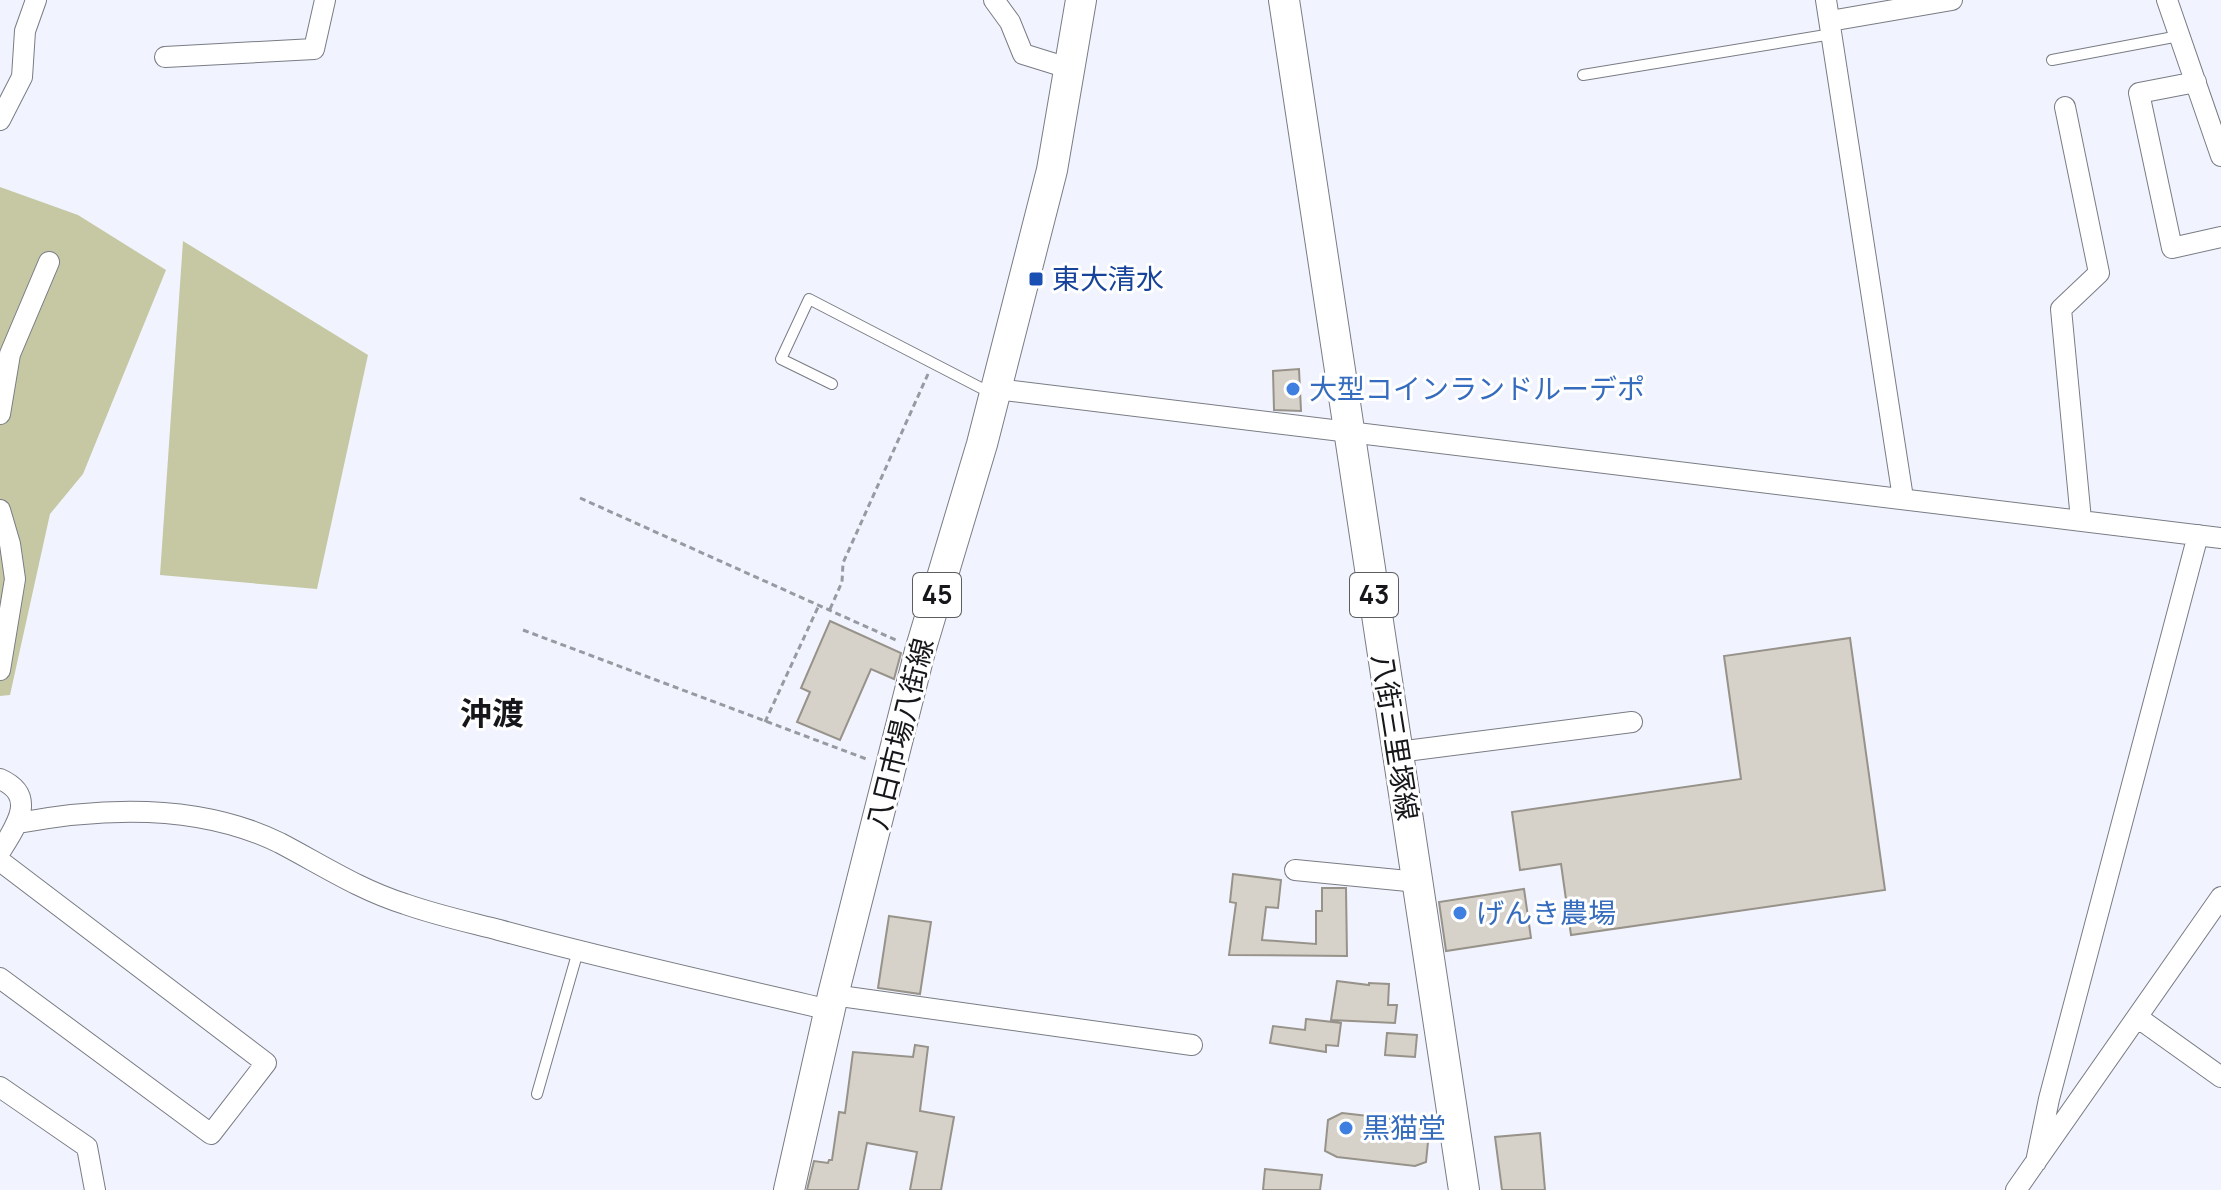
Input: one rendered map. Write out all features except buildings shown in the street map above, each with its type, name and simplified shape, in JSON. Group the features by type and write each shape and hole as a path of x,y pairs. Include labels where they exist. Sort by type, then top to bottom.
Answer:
{"main road":[{"name":"八日市場八街線","path":"789,1190 832,1002 920,651 996,389 1052,170 1081,0"},
{"name":"八街三里塚線","path":"1284,0 1464,1190"}],"street":[{"path":"0,120 22,77 25,31 36,0"},
{"path":"165,57 314,49 325,0"},
{"path":"994,0 1010,22 1023,54 1068,68"},
{"path":"1826,0 1903,498"},
{"path":"1831,28 1952,0"},
{"path":"2167,0 2221,156"},
{"path":"2196,82 2139,93 2172,248 2221,237"},
{"path":"2065,107 2099,273 2061,309 2081,520"},
{"path":"0,414 10,354 49,262"},
{"path":"996,389 2221,538"},
{"path":"0,510 10,544 15,579 0,670"},
{"path":"2036,1162 2049,1099 2198,535"},
{"path":"1398,752 1632,722"},
{"path":"0,779 11,784 20,796 18,823 0,852"},
{"path":"18,823 79,814 141,810 196,817 252,832 340,878 405,904 578,951 832,1002 1192,1045"},
{"path":"0,861 266,1063 211,1134 0,978"},
{"path":"1295,870 1418,882"},
{"path":"2016,1190 2221,897"},
{"path":"2137,1017 2221,1077"},
{"path":"0,1087 87,1147 95,1190"}],"lane":[{"path":"1583,75 1831,28"},
{"path":"2052,60 2180,36"},
{"path":"832,384 781,359 809,299 981,388 996,389"},
{"path":"537,1094 578,951"}],"path":[{"path":"830,609 842,582 843,563 933,364"},
{"path":"580,498 920,651"},
{"path":"765,722 819,604"},
{"path":"523,630 891,768"}],"green space":[{"path":"0,187 78,215 166,270 83,474 50,514 10,695 0,696"},
{"path":"183,241 368,355 317,589 160,575"}],"place":[{"name":"東大清水","path":"1036,279"},
{"name":"大型コインランドルーデポ","path":"1293,389"},
{"name":"げんき農場","path":"1460,913"},
{"name":"黒猫堂","path":"1346,1128"}],"district":[{"name":"沖渡","path":"492,714"}]}
